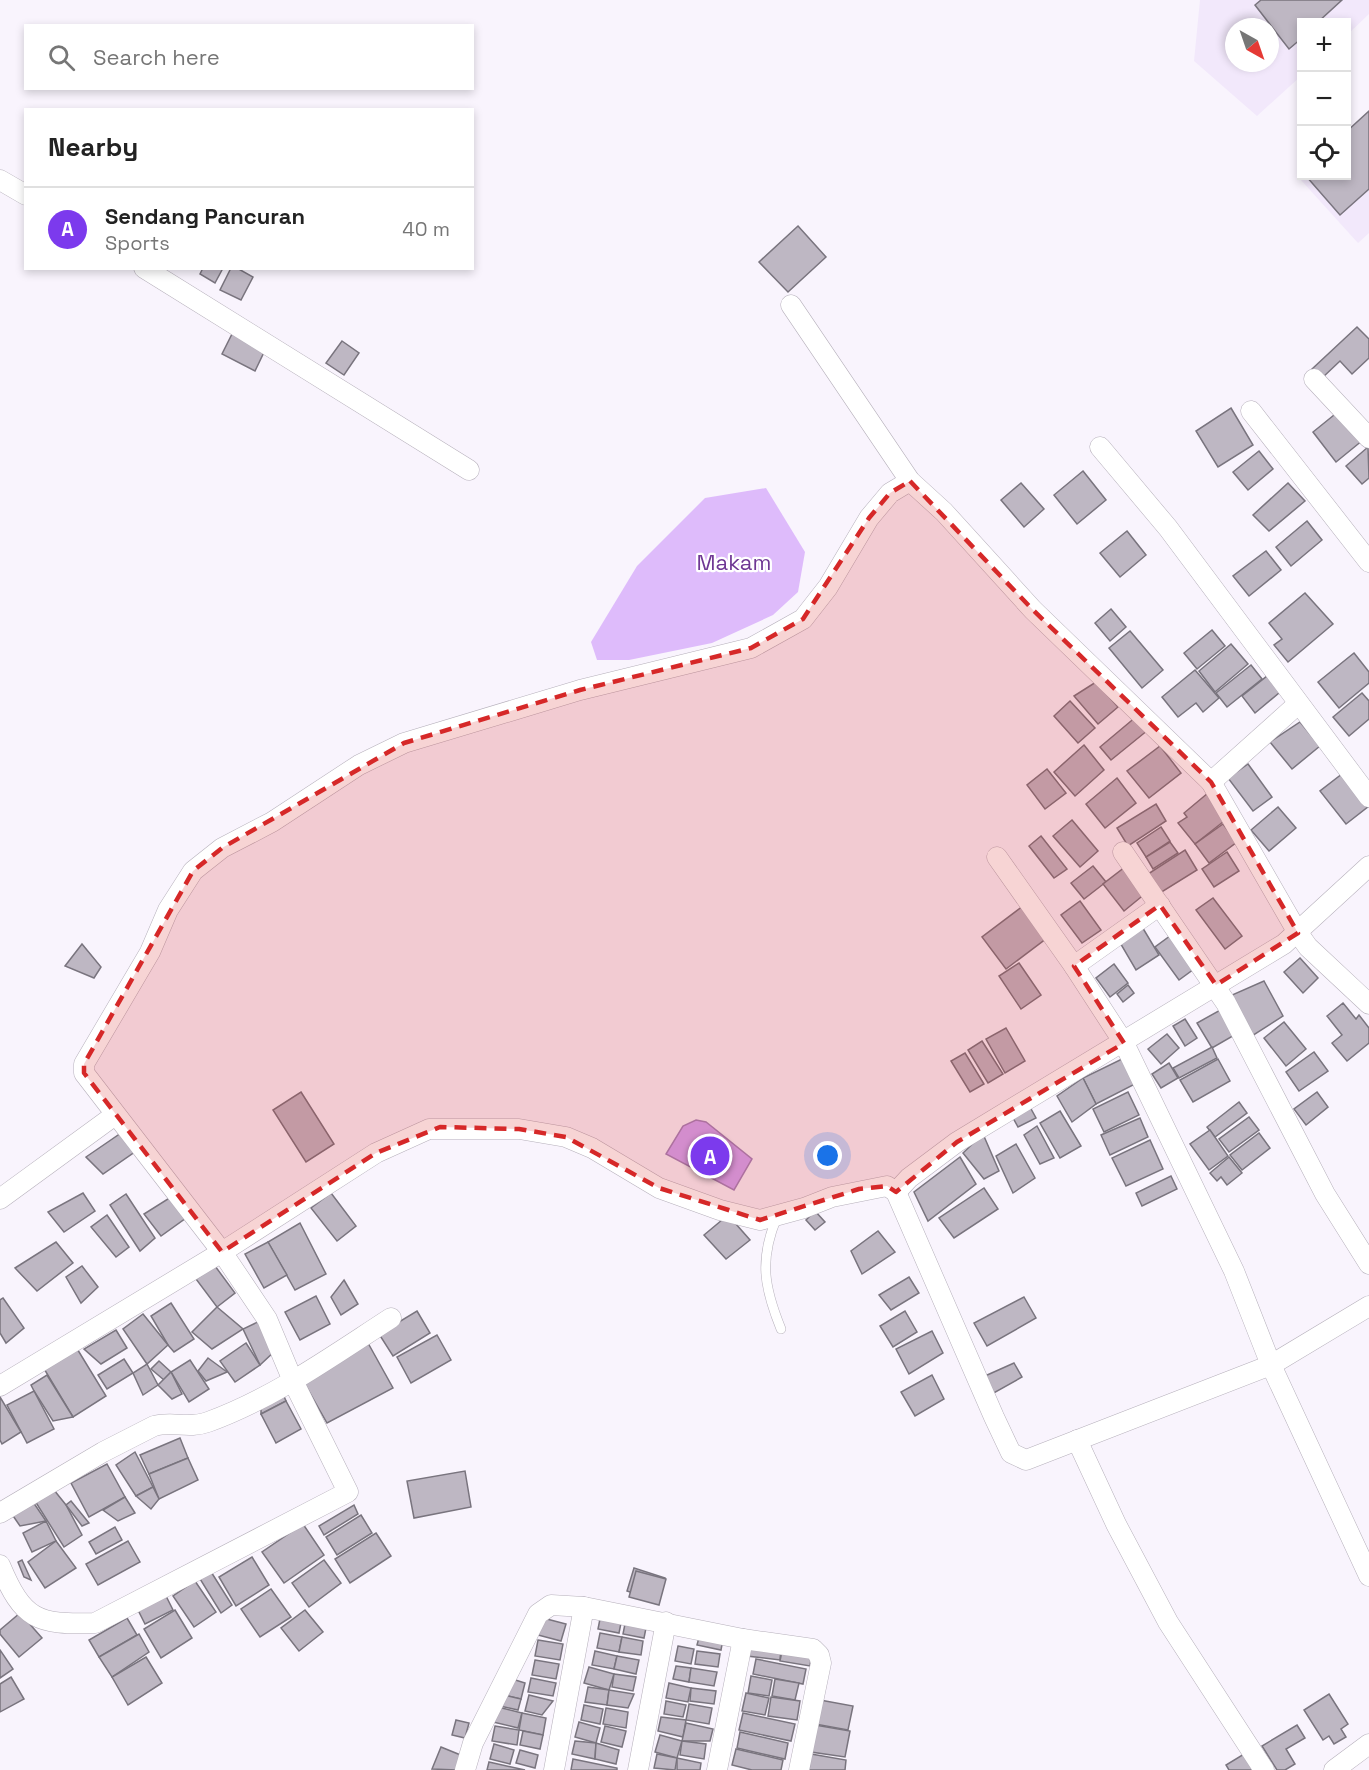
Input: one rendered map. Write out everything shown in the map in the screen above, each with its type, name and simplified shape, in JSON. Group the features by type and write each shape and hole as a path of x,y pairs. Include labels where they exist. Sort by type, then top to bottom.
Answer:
{"street":[{"path":"0,180 24,194"},
{"path":"147,270 469,470"},
{"path":"791,305 910,481 944,512 1033,610 1210,782 1308,947 1369,1004"},
{"path":"1314,379 1369,438"},
{"path":"1251,411 1369,562"},
{"path":"1100,447 1168,528 1369,797"},
{"path":"0,1565 12,1593 29,1613 49,1623 95,1623 348,1492 292,1381 267,1319 222,1252 84,1073 84,1064 150,952 168,910 193,871 222,848 273,822 359,765 404,743 580,690 752,648 803,619 828,587 869,518 890,493 910,481"},
{"path":"1210,782 1298,704"},
{"path":"1123,852 1215,985 1325,1194 1369,1264"},
{"path":"997,857 1124,1042 1234,1271 1271,1365 1369,1576"},
{"path":"896,1192 909,1178 957,1142 1124,1042 1298,933 1369,866"},
{"path":"1074,966 1160,905"},
{"path":"0,1199 115,1115"},
{"path":"0,1386 222,1252 376,1153 429,1129 440,1127 519,1129 566,1137 592,1148 659,1188 720,1210 760,1220 859,1190 887,1186 896,1192 1011,1453 1026,1460 1271,1365 1369,1306"},
{"path":"0,1512 103,1452 154,1426 163,1424 191,1426 208,1422 261,1398 391,1318"},
{"path":"1077,1440 1116,1524 1168,1622 1264,1770"},
{"path":"465,1770 473,1743 538,1614 551,1605 584,1607 743,1639 813,1649 819,1654 821,1663 799,1770"},
{"path":"554,1770 584,1607"},
{"path":"638,1770 666,1622"},
{"path":"717,1770 743,1639"},
{"path":"1334,1770 1369,1744"}],"lane":[{"path":"778,1214 771,1231 764,1274 766,1290 781,1329"}],"highlighted area":[{"path":"910,481 1033,610 1211,782 1298,933 1216,985 1160,905 1074,966 1124,1043 957,1142 896,1192 887,1186 859,1189 760,1220 659,1188 566,1137 519,1129 440,1127 376,1153 222,1252 84,1073 84,1064 193,871 222,848 404,743 580,690 751,648 803,619 869,518 890,493"}],"shaded area":[{"path":"1200,0 1369,0 1369,14 1351,31 1351,18 1297,18 1297,80 1257,116 1194,61"},
{"path":"1369,119 1369,233 1358,243 1301,180 1351,180 1351,164"},
{"path":"696,1120 706,1122 752,1159 734,1190 666,1154 683,1126"}],"green space":[{"name":"Makam","path":"766,488 805,552 798,592 773,615 712,643 629,660 597,660 591,642 637,566 705,498"}],"building":[{"path":"1261,0 1342,0 1322,18 1297,18 1297,42 1289,49 1279,36 1279,18 1265,18 1255,5"},
{"path":"1369,111 1369,189 1340,215 1309,180 1351,180 1351,127"},
{"path":"798,226 826,257 788,292 759,262"},
{"path":"202,270 222,270 215,283 200,274"},
{"path":"230,270 241,270 253,277 241,300 220,290"},
{"path":"1357,327 1369,339 1369,358 1352,374 1340,361 1321,379 1312,369"},
{"path":"233,332 266,348 255,371 222,354"},
{"path":"342,341 359,353 344,375 326,363"},
{"path":"1231,408 1253,445 1218,467 1196,431"},
{"path":"1339,411 1363,440 1336,462 1313,432"},
{"path":"1368,447 1369,478 1362,484 1346,466"},
{"path":"1259,451 1273,469 1248,490 1233,472"},
{"path":"1083,471 1106,500 1077,524 1054,495"},
{"path":"1021,483 1044,509 1024,527 1001,500"},
{"path":"1288,483 1305,501 1269,531 1253,515"},
{"path":"1307,521 1322,540 1291,566 1276,547"},
{"path":"1127,531 1146,555 1120,577 1100,553"},
{"path":"1266,551 1281,570 1249,596 1233,576"},
{"path":"1305,593 1333,624 1288,662 1274,645 1282,639 1269,623"},
{"path":"1111,609 1126,627 1110,641 1095,623"},
{"path":"1212,630 1225,646 1197,669 1184,653"},
{"path":"1130,631 1163,670 1142,688 1109,648"},
{"path":"1231,644 1248,664 1215,692 1199,671"},
{"path":"1354,653 1369,672 1369,683 1339,708 1318,682"},
{"path":"1251,665 1262,679 1227,707 1216,693"},
{"path":"1195,670 1219,698 1203,712 1196,703 1178,717 1162,697"},
{"path":"1272,672 1285,688 1255,713 1242,696"},
{"path":"1096,682 1118,707 1098,724 1074,696"},
{"path":"1362,693 1369,701 1369,719 1349,736 1333,717"},
{"path":"1070,701 1095,728 1078,743 1054,716"},
{"path":"1137,716 1148,730 1111,760 1100,747"},
{"path":"1300,722 1320,746 1292,769 1270,742"},
{"path":"1084,745 1104,770 1075,796 1054,772"},
{"path":"1160,746 1181,773 1149,798 1127,771"},
{"path":"1248,764 1272,797 1253,811 1228,778"},
{"path":"1047,769 1066,793 1045,809 1027,785"},
{"path":"1347,770 1369,806 1346,824 1320,791"},
{"path":"1117,778 1136,803 1105,828 1086,804"},
{"path":"1208,793 1228,818 1195,844 1178,823 1187,817 1184,813"},
{"path":"1156,804 1166,821 1128,846 1117,828"},
{"path":"1278,807 1296,828 1269,851 1251,830"},
{"path":"1072,820 1098,851 1080,867 1053,836"},
{"path":"1223,824 1237,842 1209,863 1195,844"},
{"path":"1161,827 1170,841 1146,857 1137,843"},
{"path":"1041,836 1067,869 1054,878 1029,846"},
{"path":"1170,842 1178,853 1153,869 1146,857"},
{"path":"1185,850 1197,870 1160,893 1148,874"},
{"path":"1227,852 1239,871 1214,887 1202,869"},
{"path":"1093,866 1106,882 1084,899 1071,883"},
{"path":"1125,867 1146,893 1124,911 1103,884"},
{"path":"1213,898 1242,936 1225,949 1196,910"},
{"path":"1080,901 1101,930 1082,943 1061,915"},
{"path":"1023,906 1047,938 1006,969 982,937"},
{"path":"1141,925 1159,955 1136,970 1119,941"},
{"path":"1174,933 1198,966 1179,980 1155,947"},
{"path":"82,944 101,967 94,978 65,966"},
{"path":"1300,958 1318,978 1303,993 1284,972"},
{"path":"1019,963 1041,995 1021,1009 999,976"},
{"path":"1114,964 1128,983 1110,997 1096,978"},
{"path":"1264,981 1283,1016 1252,1036 1232,995"},
{"path":"1128,985 1134,993 1123,1002 1117,994"},
{"path":"1343,1003 1356,1019 1359,1015 1369,1028 1369,1043 1347,1061 1332,1043 1342,1035 1327,1016"},
{"path":"1224,1008 1238,1033 1212,1048 1197,1023"},
{"path":"1185,1019 1197,1038 1185,1046 1173,1026"},
{"path":"1284,1022 1306,1049 1286,1066 1264,1038"},
{"path":"1006,1028 1025,1061 1005,1073 986,1039"},
{"path":"1167,1034 1179,1048 1161,1064 1148,1049"},
{"path":"982,1041 1003,1074 988,1083 968,1050"},
{"path":"1212,1047 1217,1058 1179,1078 1173,1068"},
{"path":"1314,1052 1328,1071 1299,1091 1286,1072"},
{"path":"965,1053 984,1084 970,1092 951,1061"},
{"path":"1122,1059 1135,1084 1096,1104 1083,1078"},
{"path":"1218,1059 1230,1081 1193,1102 1180,1080"},
{"path":"1169,1063 1178,1078 1161,1088 1152,1074"},
{"path":"1083,1078 1096,1104 1072,1122 1057,1096"},
{"path":"301,1092 334,1144 306,1162 273,1110"},
{"path":"1128,1092 1139,1115 1104,1132 1093,1109"},
{"path":"1317,1092 1328,1107 1306,1125 1294,1109"},
{"path":"1239,1102 1247,1113 1215,1137 1207,1127"},
{"path":"1030,1107 1036,1118 1018,1127 1012,1116"},
{"path":"1060,1111 1081,1146 1060,1158 1040,1123"},
{"path":"1249,1117 1259,1130 1229,1152 1219,1139"},
{"path":"1140,1118 1148,1137 1110,1155 1101,1135"},
{"path":"1037,1126 1054,1158 1040,1164 1024,1135"},
{"path":"1210,1130 1228,1156 1209,1170 1190,1144"},
{"path":"124,1131 139,1149 103,1174 86,1157"},
{"path":"1259,1133 1270,1148 1242,1170 1230,1155"},
{"path":"983,1134 999,1171 984,1179 963,1153"},
{"path":"1150,1140 1163,1169 1126,1186 1112,1158"},
{"path":"1016,1144 1035,1178 1013,1193 996,1156"},
{"path":"960,1157 976,1184 928,1221 914,1192"},
{"path":"1229,1157 1242,1173 1227,1185 1221,1177 1217,1181 1210,1173"},
{"path":"1171,1176 1177,1189 1142,1206 1136,1193"},
{"path":"984,1188 998,1209 954,1238 939,1218"},
{"path":"83,1193 95,1211 64,1232 48,1212"},
{"path":"331,1193 356,1226 337,1241 311,1208"},
{"path":"126,1194 155,1238 140,1251 110,1205"},
{"path":"171,1197 186,1218 161,1236 144,1214"},
{"path":"815,1211 825,1222 815,1230 806,1220"},
{"path":"107,1215 129,1247 116,1257 91,1227"},
{"path":"728,1215 750,1240 726,1259 704,1235"},
{"path":"300,1223 326,1274 295,1290 268,1242"},
{"path":"878,1231 895,1252 862,1274 851,1251"},
{"path":"56,1242 73,1263 37,1291 15,1268"},
{"path":"268,1242 287,1275 264,1288 245,1254"},
{"path":"82,1266 98,1287 81,1303 66,1277"},
{"path":"215,1266 235,1293 217,1307 196,1279"},
{"path":"909,1277 919,1293 891,1310 879,1295"},
{"path":"344,1280 358,1304 341,1315 331,1297"},
{"path":"316,1296 330,1324 300,1340 285,1312"},
{"path":"1024,1297 1036,1318 987,1346 974,1323"},
{"path":"3,1298 24,1328 6,1343 0,1333 0,1300"},
{"path":"171,1303 194,1339 174,1352 151,1316"},
{"path":"217,1307 243,1329 212,1349 192,1332"},
{"path":"417,1311 430,1333 393,1356 379,1334"},
{"path":"905,1311 917,1332 893,1347 880,1326"},
{"path":"143,1314 168,1345 147,1364 123,1329"},
{"path":"264,1319 278,1348 260,1365 243,1329"},
{"path":"116,1330 127,1348 101,1364 84,1349"},
{"path":"932,1331 943,1353 909,1374 896,1349"},
{"path":"437,1335 451,1360 411,1383 397,1357"},
{"path":"246,1343 260,1365 235,1382 220,1361"},
{"path":"368,1343 393,1388 327,1423 302,1379"},
{"path":"76,1347 106,1396 73,1417 43,1367"},
{"path":"208,1358 227,1372 206,1381 198,1371"},
{"path":"124,1359 133,1373 107,1389 98,1375"},
{"path":"190,1360 209,1389 189,1402 171,1372"},
{"path":"159,1361 171,1372 164,1380 151,1369"},
{"path":"1014,1363 1022,1377 992,1394 985,1376"},
{"path":"147,1364 158,1385 143,1395 133,1373"},
{"path":"171,1372 182,1394 172,1399 158,1385"},
{"path":"47,1375 73,1417 53,1421 34,1391 31,1385"},
{"path":"932,1375 944,1399 915,1416 901,1392"},
{"path":"34,1391 54,1429 27,1443 7,1405"},
{"path":"283,1394 286,1401 261,1414 261,1405"},
{"path":"0,1397 21,1432 2,1444 0,1440"},
{"path":"286,1401 301,1429 276,1443 261,1414"},
{"path":"180,1438 188,1458 149,1474 140,1455"},
{"path":"135,1452 153,1487 136,1496 116,1465"},
{"path":"188,1458 198,1480 159,1499 149,1474"},
{"path":"107,1464 125,1497 89,1517 71,1483"},
{"path":"465,1471 471,1507 414,1518 407,1481"},
{"path":"153,1487 159,1499 151,1509 136,1496"},
{"path":"54,1490 66,1505 82,1535 64,1547 35,1501"},
{"path":"29,1496 46,1521 20,1526 9,1510"},
{"path":"125,1497 135,1513 118,1521 103,1510"},
{"path":"71,1501 89,1523 82,1526 66,1505"},
{"path":"354,1505 358,1514 324,1535 319,1526"},
{"path":"361,1515 372,1533 337,1555 326,1537"},
{"path":"46,1521 56,1541 32,1552 23,1533"},
{"path":"303,1524 324,1555 284,1583 262,1552"},
{"path":"115,1527 122,1540 96,1554 89,1542"},
{"path":"376,1533 391,1556 350,1583 335,1559"},
{"path":"56,1541 76,1568 45,1588 28,1562"},
{"path":"128,1541 140,1562 98,1585 86,1564"},
{"path":"252,1557 269,1585 236,1606 219,1577"},
{"path":"22,1560 31,1580 24,1577 18,1562"},
{"path":"324,1560 341,1583 309,1607 292,1583"},
{"path":"208,1567 232,1605 221,1613 197,1574"},
{"path":"634,1568 665,1578 658,1601 627,1591"},
{"path":"636,1571 666,1579 659,1605 629,1597"},
{"path":"195,1581 216,1612 194,1627 173,1596"},
{"path":"271,1589 291,1617 260,1637 241,1609"},
{"path":"165,1594 173,1610 145,1624 137,1608"},
{"path":"175,1610 192,1638 161,1658 144,1629"},
{"path":"305,1610 323,1632 299,1651 281,1628"},
{"path":"20,1613 42,1638 19,1657 0,1634 0,1630"},
{"path":"601,1614 622,1618 619,1633 598,1629"},
{"path":"127,1618 137,1635 99,1657 89,1640"},
{"path":"543,1618 566,1624 561,1641 538,1635"},
{"path":"626,1619 647,1623 644,1638 623,1634"},
{"path":"600,1633 622,1637 619,1652 597,1648"},
{"path":"139,1634 149,1652 112,1677 99,1657"},
{"path":"700,1634 723,1639 721,1650 697,1645"},
{"path":"622,1637 643,1641 641,1655 619,1652"},
{"path":"538,1640 563,1644 560,1660 535,1656"},
{"path":"749,1643 781,1648 780,1660 747,1656"},
{"path":"678,1646 694,1649 691,1664 675,1661"},
{"path":"783,1646 812,1652 810,1666 780,1661"},
{"path":"0,1650 13,1669 0,1678"},
{"path":"595,1651 617,1656 614,1669 592,1665"},
{"path":"697,1651 720,1654 718,1667 695,1664"},
{"path":"617,1656 639,1660 636,1674 614,1669"},
{"path":"146,1657 162,1683 128,1705 112,1677"},
{"path":"756,1659 806,1669 803,1684 753,1674"},
{"path":"535,1660 559,1664 556,1679 532,1675"},
{"path":"676,1666 691,1668 689,1682 673,1679"},
{"path":"589,1667 614,1674 609,1690 584,1683"},
{"path":"691,1668 717,1672 714,1686 689,1682"},
{"path":"614,1674 636,1677 633,1691 612,1687"},
{"path":"751,1676 772,1680 769,1696 748,1693"},
{"path":"11,1677 24,1699 0,1712 0,1684"},
{"path":"509,1678 525,1683 521,1699 504,1695"},
{"path":"531,1678 556,1683 553,1696 528,1692"},
{"path":"775,1679 799,1683 795,1700 772,1696"},
{"path":"669,1683 691,1688 688,1702 666,1698"},
{"path":"588,1687 609,1690 607,1705 585,1702"},
{"path":"691,1688 716,1691 714,1704 690,1701"},
{"path":"609,1690 634,1694 628,1708 607,1705"},
{"path":"746,1693 769,1698 765,1715 742,1711"},
{"path":"1329,1694 1348,1724 1341,1729 1346,1737 1334,1744 1329,1736 1323,1740 1304,1710"},
{"path":"504,1695 521,1699 518,1710 500,1706"},
{"path":"529,1695 553,1701 542,1715 525,1711"},
{"path":"771,1697 800,1701 797,1720 768,1716"},
{"path":"820,1700 853,1706 848,1730 815,1724"},
{"path":"666,1701 686,1705 683,1717 664,1714"},
{"path":"689,1704 712,1708 709,1724 686,1720"},
{"path":"584,1705 603,1709 600,1724 581,1720"},
{"path":"498,1707 522,1713 518,1728 493,1722"},
{"path":"606,1708 628,1712 626,1728 603,1724"},
{"path":"522,1713 546,1718 543,1735 519,1730"},
{"path":"743,1713 795,1724 791,1741 739,1730"},
{"path":"661,1717 686,1720 683,1737 658,1731"},
{"path":"456,1720 469,1723 465,1738 452,1735"},
{"path":"579,1722 600,1728 596,1743 575,1737"},
{"path":"686,1723 713,1729 710,1741 682,1741"},
{"path":"815,1725 850,1731 845,1757 811,1752"},
{"path":"1297,1725 1305,1738 1286,1749 1295,1764 1285,1770 1277,1770 1262,1746"},
{"path":"495,1726 519,1730 517,1745 492,1741"},
{"path":"605,1726 626,1731 622,1747 601,1742"},
{"path":"523,1731 543,1735 540,1749 520,1745"},
{"path":"740,1732 788,1743 785,1759 737,1748"},
{"path":"660,1735 682,1741 677,1758 655,1752"},
{"path":"575,1741 596,1743 595,1759 572,1754"},
{"path":"682,1741 706,1744 704,1759 680,1755"},
{"path":"596,1743 619,1750 616,1764 595,1759"},
{"path":"494,1744 514,1750 510,1764 490,1759"},
{"path":"441,1747 463,1756 457,1770 432,1769"},
{"path":"736,1749 783,1760 781,1770 752,1770 732,1765"},
{"path":"520,1750 538,1755 535,1768 516,1763"},
{"path":"657,1754 677,1758 675,1770 654,1768"},
{"path":"811,1754 846,1760 845,1770 809,1770"},
{"path":"1244,1754 1253,1770 1229,1770 1226,1765"},
{"path":"677,1758 701,1763 700,1770 677,1770"},
{"path":"573,1759 617,1768 617,1770 571,1770"},
{"path":"489,1762 525,1770 487,1770"}],"place":[{"name":"Sendang Pancuran","path":"710,1156"}]}
